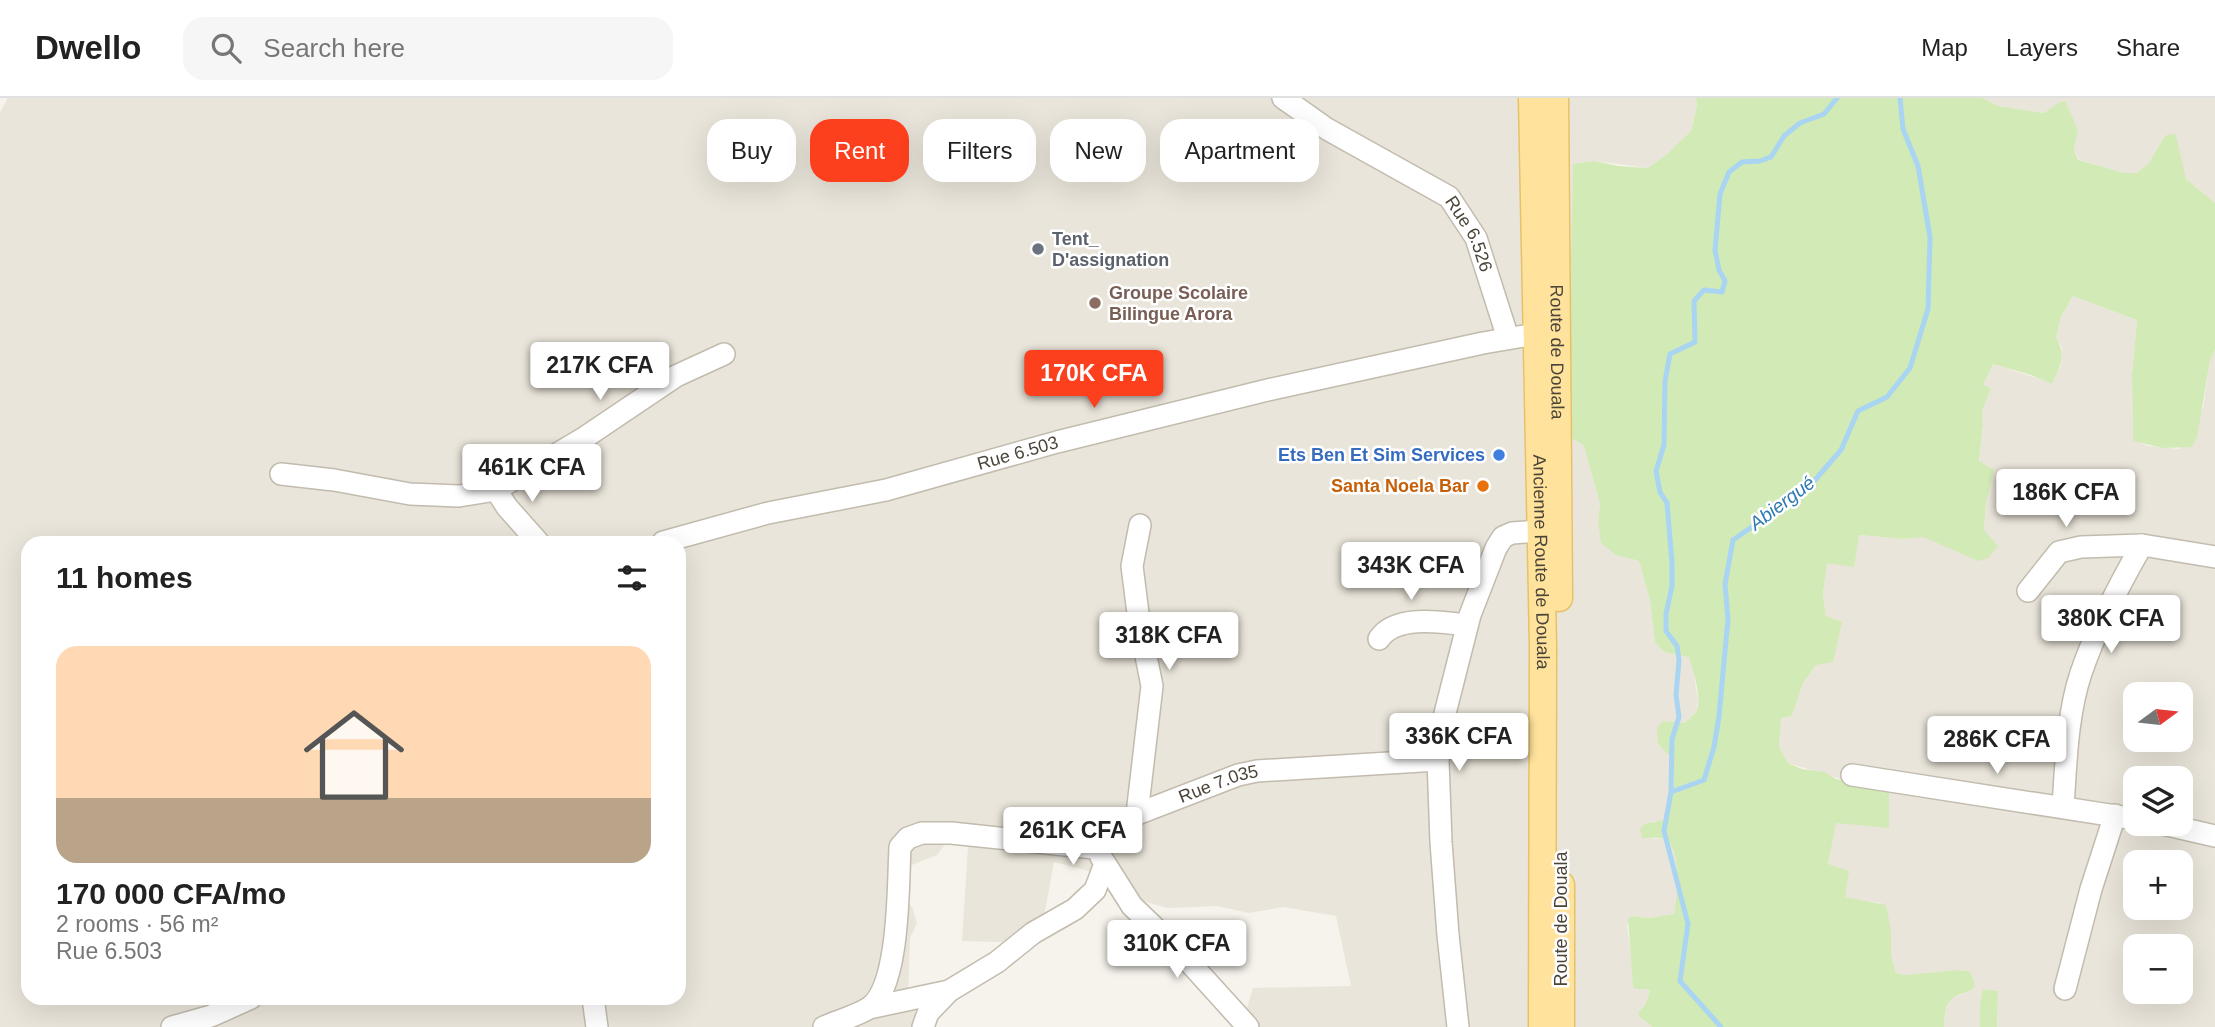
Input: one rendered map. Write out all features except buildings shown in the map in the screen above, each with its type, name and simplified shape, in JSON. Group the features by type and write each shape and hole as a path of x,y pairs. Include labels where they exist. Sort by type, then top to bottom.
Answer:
{"main road":[{"name":"Ancienne Route de Douala","path":"1532,98 1543,659 1542,1027"},
{"name":"Route de Douala","path":"1555,98 1561,1027"}],"street":[{"name":"Rue 6.526","path":"1283,98 1338,135 1449,197 1476,238 1508,338"},
{"name":"Rue 6.503","path":"685,536 768,513 886,490 1149,418 1272,389 1536,334"},
{"path":"281,474 334,480 410,494 459,496 496,490 557,455 676,376 724,354"},
{"path":"496,490 533,536"},
{"path":"1137,814 1152,686 1132,566 1140,524"},
{"path":"1458,1027 1448,935 1438,760 1441,729 1467,625 1496,548 1503,537 1512,533 1540,531"},
{"path":"2063,807 2067,752 2080,674 2100,626 2141,545"},
{"path":"2028,591 2059,552 2081,547 2141,545 2215,557"},
{"path":"1379,639 1382,634 1398,626 1425,621 1467,625"},
{"name":"Rue 7.035","path":"1105,864 1124,827 1137,814 1238,775 1257,771 1438,760"},
{"path":"1852,775 2123,817"},
{"path":"2064,989 2091,889 2123,821"},
{"path":"2193,830 2215,835"},
{"path":"869,1008 880,997 887,982 896,933 900,847 908,838 922,834 951,833 1105,864 1132,906 1181,953 1248,1027"},
{"path":"923,1027 928,1013 949,991 997,962 1033,933 1075,909 1095,890 1105,864"},
{"path":"824,1027 869,1008 949,991"},
{"path":"172,1027 211,1016 235,1005"},
{"path":"594,1005 597,1027"}],"shaded area":[{"path":"8,98 1696,98 1697,106 1691,131 1648,168 1595,161 1573,164 1571,436 1584,446 1600,504 1598,520 1616,555 1639,561 1650,601 1655,642 1664,652 1688,657 1693,668 1698,701 1697,710 1685,723 1663,721 1658,744 1674,761 1674,791 1664,820 1654,821 1642,838 1665,839 1672,843 1676,857 1678,901 1675,914 1649,918 1632,916 1627,925 1635,989 1650,991 1645,1005 1638,1012 1669,1027 1241,1027 1253,988 1351,986 1336,916 1283,907 1249,913 1217,906 1167,908 1119,894 1092,872 1054,862 1039,943 962,941 968,846 947,842 937,855 907,867 901,897 912,907 917,923 910,938 908,999 918,1017 918,1027 0,1027 0,112"},
{"path":"1982,98 2215,98 2215,203 2186,179 2164,137 2149,163 2137,174 2125,173 2079,160 2074,149 2078,130 2056,106 2044,113 1998,106"},
{"path":"2073,296 2137,320 2132,374 2133,440 2148,446 2179,449 2203,408 2210,361 2215,350 2215,1027 1997,1027 1998,991 1984,989 1980,1004 1980,1027 1944,1027 1946,1009 1952,998 1972,990 1969,971 1904,975 1896,973 1891,955 1891,931 1881,903 1845,897 1828,865 1835,823 1854,783 1788,763 1779,747 1781,718 1792,716 1803,683 1816,665 1826,617 1823,594 1827,563 1859,535 1903,539 1984,530 1986,503 1994,470 1979,462 1982,411 1991,388 1982,385 1993,364 2052,383 2061,366 2062,347 2056,338 2061,317"}],"green space":[{"path":"1696,98 1982,98 1998,106 2044,113 2065,101 2078,130 2074,149 2078,160 2125,173 2137,173 2149,163 2164,137 2169,134 2176,135 2186,179 2215,203 2215,350 2210,361 2197,437 2192,447 2163,448 2133,441 2132,374 2137,320 2073,296 2061,317 2056,338 2062,355 2052,384 1993,364 1983,385 1991,388 1982,411 1979,461 1994,470 1986,503 1984,530 1998,546 1988,558 1978,561 1924,537 1903,539 1859,535 1854,567 1827,563 1823,594 1826,616 1842,622 1833,662 1816,665 1803,683 1792,716 1781,718 1779,747 1788,763 1802,769 1824,772 1836,779 1889,789 1889,828 1836,823 1828,864 1849,871 1845,897 1886,905 1891,931 1891,955 1896,973 1904,975 1969,971 1973,988 1956,996 1949,1003 1944,1027 1653,1027 1640,1017 1638,1012 1645,1005 1650,991 1635,989 1633,986 1628,919 1632,916 1649,918 1674,914 1677,897 1674,850 1665,839 1642,838 1640,829 1644,824 1664,820 1674,790 1674,761 1658,744 1657,728 1663,721 1685,723 1697,710 1698,691 1688,657 1664,652 1655,642 1650,601 1639,561 1616,555 1601,543 1598,520 1600,504 1584,446 1571,437 1569,365 1573,164 1595,161 1648,168 1691,131 1697,106"},
{"path":"1983,989 1998,991 1997,1027 1980,1027"}],"waterway":[{"path":"1671,792 1672,739 1679,717 1676,695 1679,660 1677,646 1666,631 1672,562 1667,503 1660,492 1656,471 1664,445 1665,381 1670,354 1695,342 1694,301 1704,290 1722,292 1725,281 1719,270 1715,250 1720,194 1729,172 1742,162 1771,157 1784,136 1800,123 1824,114 1837,98"},
{"name":"Abiergué","path":"1721,1027 1680,981 1688,924 1664,831 1671,792 1704,780 1714,747 1728,619 1725,584 1733,540 1808,488 1841,450 1858,411 1887,397 1910,368 1928,309 1930,237 1918,166 1903,129 1900,98"}],"place":[{"name":"Tent_ D'assignation","path":"1038,249"},
{"name":"Groupe Scolaire Bilingue Arora","path":"1095,303"},
{"name":"Ets Ben Et Sim Services","path":"1499,455"},
{"name":"Santa Noela Bar","path":"1483,486"}]}
